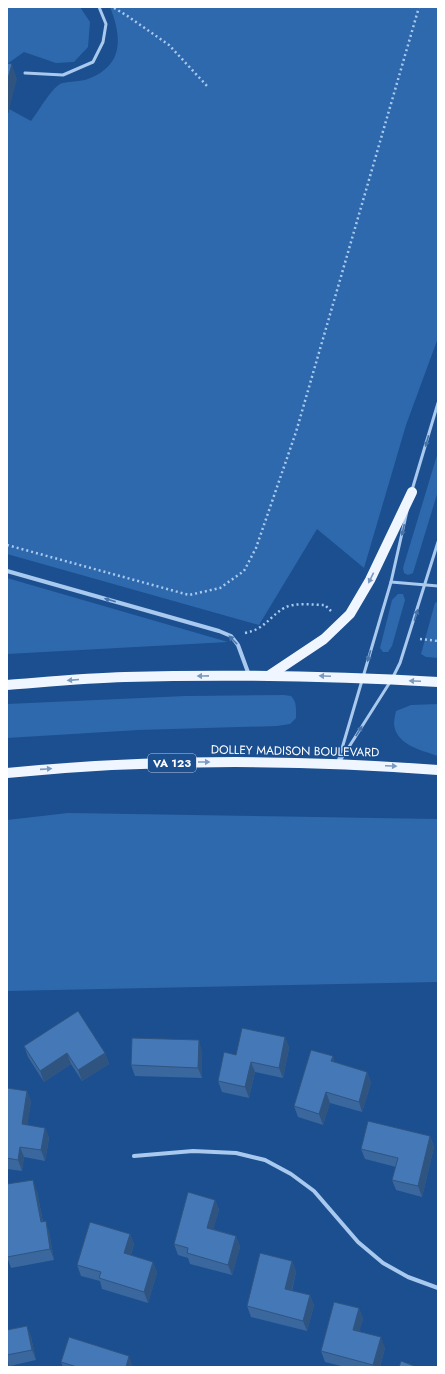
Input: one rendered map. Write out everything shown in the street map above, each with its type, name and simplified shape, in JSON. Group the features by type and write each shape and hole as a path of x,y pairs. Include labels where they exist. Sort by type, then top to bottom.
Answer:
{"main road":[{"path":"270,675 319,643 350,614 370,580 412,492"},
{"path":"7,685 124,677 249,675 319,676 438,682"},
{"name":"DOLLEY MADISON BOULEVARD","path":"7,773 88,766 194,762 288,762 438,770"}],"street":[{"path":"7,571 219,631 231,636 238,645 249,675"},
{"path":"134,1156 193,1151 236,1153 265,1160 291,1174 314,1191 358,1242 383,1263 408,1277 438,1288"}],"lane":[{"path":"25,73 63,76 93,62 103,42 106,24 99,7"},
{"path":"338,764 391,582 412,492 438,403"},
{"path":"338,764 392,679 404,653 438,542"},
{"path":"391,582 438,586"}],"path":[{"path":"112,7 169,45 208,87"},
{"path":"7,545 189,595 220,588 244,571 256,548 296,432 419,7"}],"shaded area":[{"path":"7,7 80,7 90,22 88,47 74,62 56,63 24,52 7,64"},
{"path":"110,7 438,7 438,338 406,425 364,568 317,529 259,625 7,554 7,117 9,109 31,121 56,87 60,84 85,80 107,68 117,51 118,41 117,30"},
{"path":"438,452 438,491 413,573 408,575 404,573 403,568"},
{"path":"7,578 228,642 7,654"},
{"path":"398,594 403,594 405,600 392,646 388,652 383,652 380,648 392,600"},
{"path":"438,601 438,658 426,657 421,654 435,603"},
{"path":"186,696 291,696 295,703 296,718 290,724 277,726 138,730 7,738 7,704"},
{"path":"438,704 438,756 417,749 404,742 399,737 394,724 396,711 411,705"},
{"path":"68,813 438,819 438,982 7,991 7,820"}],"building":[{"path":"7,63 12,64 7,82"},
{"path":"78,1011 105,1053 78,1070 67,1053 40,1071 24,1046"},
{"path":"242,1028 285,1037 279,1068 251,1062 245,1087 218,1081 224,1052 236,1055"},
{"path":"132,1038 199,1040 198,1068 131,1065"},
{"path":"311,1050 333,1056 331,1061 367,1072 359,1102 326,1092 319,1114 294,1106"},
{"path":"7,1088 27,1091 22,1124 45,1128 41,1150 20,1147 18,1160 7,1158"},
{"path":"368,1121 430,1136 418,1186 392,1180 398,1158 361,1149"},
{"path":"33,1180 41,1222 46,1221 50,1249 7,1257 7,1184"},
{"path":"188,1192 215,1200 207,1228 236,1236 228,1265 187,1253 188,1248 174,1244"},
{"path":"90,1222 130,1234 124,1253 153,1262 144,1292 99,1278 101,1272 77,1265"},
{"path":"260,1253 292,1261 285,1289 310,1295 303,1321 247,1306"},
{"path":"334,1302 359,1308 353,1330 381,1337 373,1365 321,1351"},
{"path":"27,1326 32,1350 7,1355 7,1330"},
{"path":"69,1337 129,1356 126,1367 77,1367 61,1362"},
{"path":"401,1361 417,1367 399,1367"}]}
